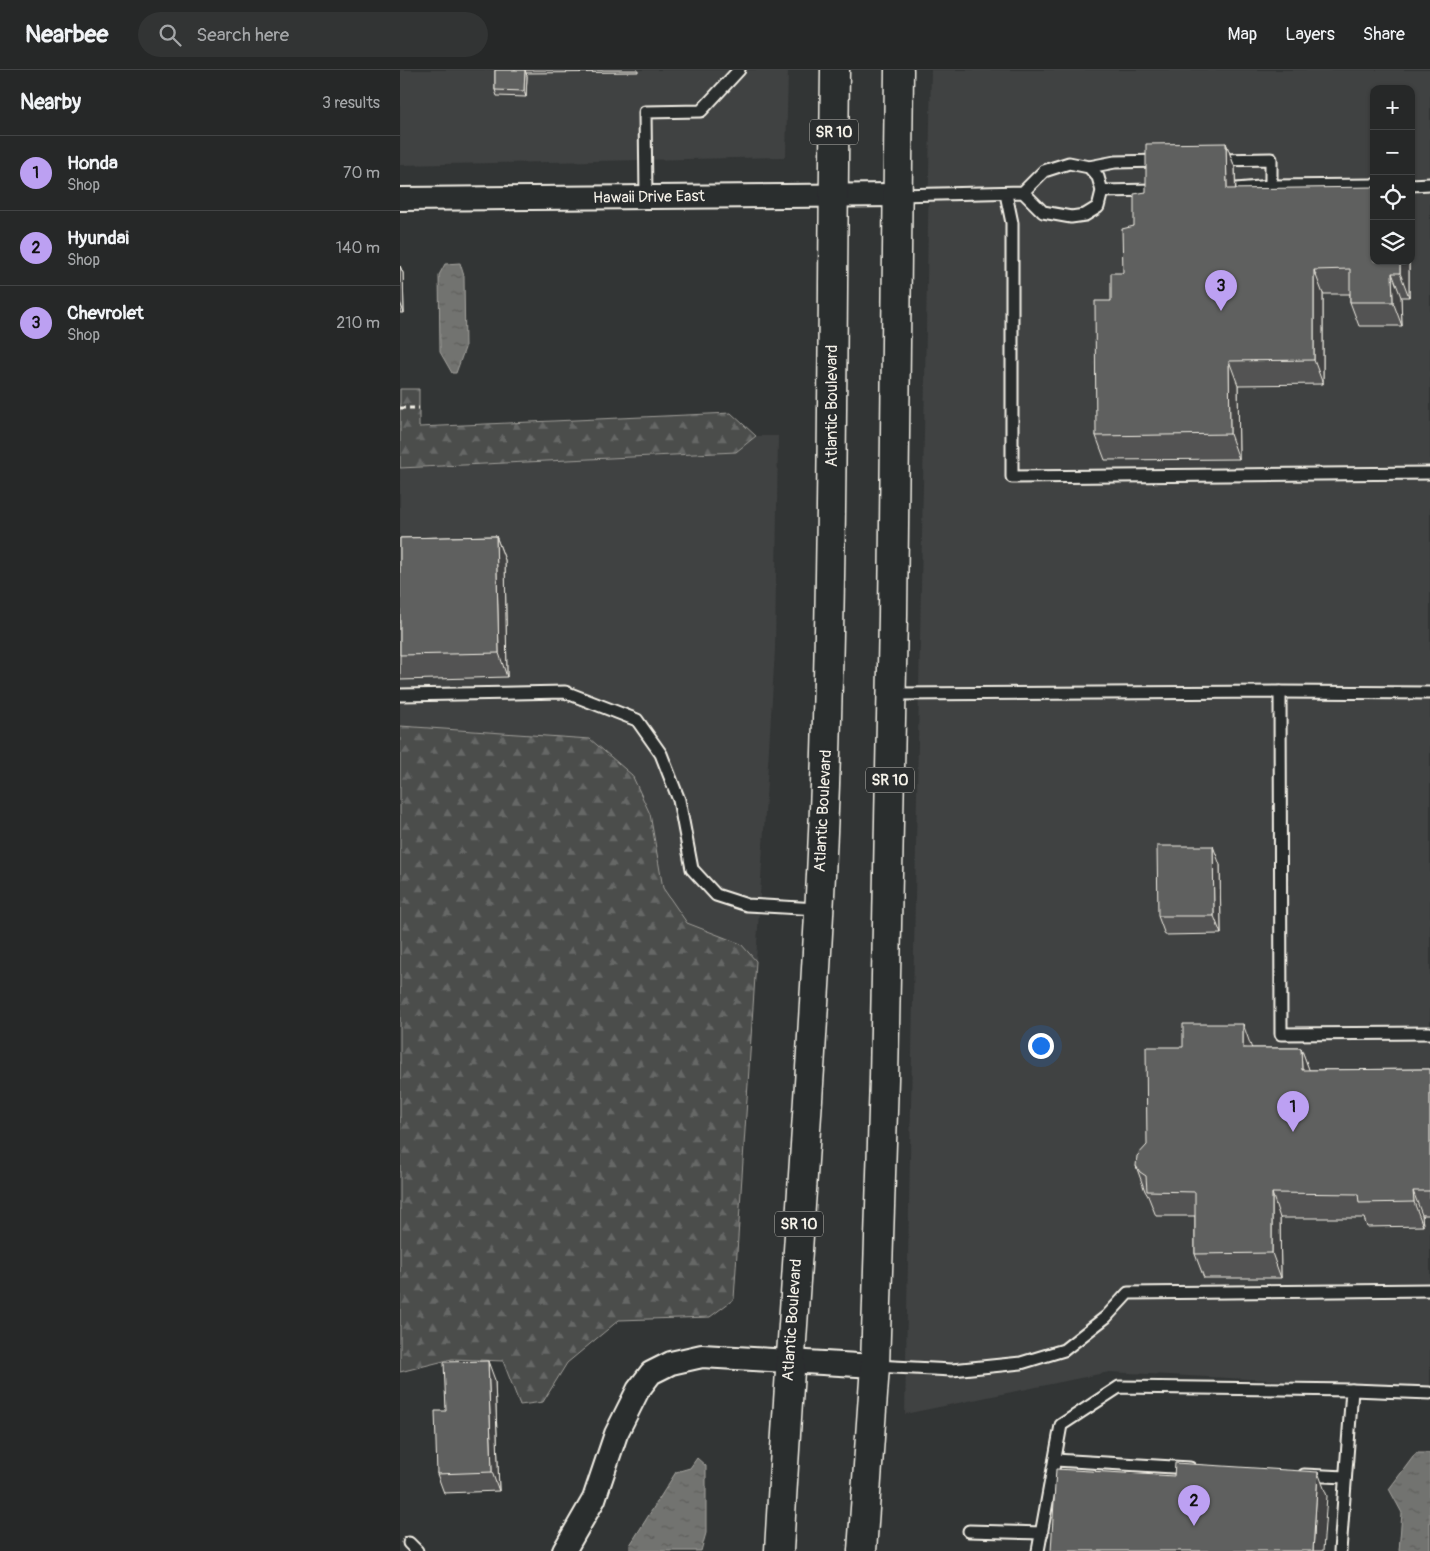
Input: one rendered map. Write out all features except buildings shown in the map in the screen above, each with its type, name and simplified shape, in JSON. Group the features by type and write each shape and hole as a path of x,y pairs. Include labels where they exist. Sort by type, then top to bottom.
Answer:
{"highway":[{"name":"Atlantic Boulevard","path":"778,1551 809,1087 825,786 835,70"},
{"name":"SR 10","path":"862,1551 875,1366 884,1059 892,694 899,70"}],"street":[{"name":"Hawaii Drive East","path":"400,199 898,195"},
{"path":"564,1551 594,1499 616,1434 638,1390 651,1373 671,1363 702,1356 875,1366"}],"lane":[{"path":"646,197 645,112 701,111 739,70"},
{"path":"1203,160 1271,158 1271,186"},
{"path":"898,195 1006,194 1023,192 1044,171 1069,163 1089,167 1115,162 1174,161"},
{"path":"1023,192 1042,212 1071,217 1085,215 1098,207 1102,191 1098,177 1089,167"},
{"path":"1415,185 1430,184"},
{"path":"1236,189 1271,186 1370,185"},
{"path":"1102,191 1154,190"},
{"path":"1006,194 1012,223 1012,477 1430,473"},
{"path":"400,695 565,692 637,720 661,754 679,800 692,870 716,895 747,904 818,910"},
{"path":"1280,692 1281,1034 1430,1033"},
{"path":"892,694 1430,692"},
{"path":"875,1366 952,1370 1021,1363 1064,1350 1106,1317 1128,1293 1430,1290"},
{"path":"1038,1551 1061,1425 1119,1387 1430,1393"},
{"path":"1340,1551 1352,1390"},
{"path":"1055,1460 1200,1468"},
{"path":"1297,1474 1345,1477"},
{"path":"969,1531 1042,1533"}],"path":[{"path":"400,408 418,408"}],"shaded area":[{"path":"400,70 788,70 786,157 400,165"},
{"path":"931,70 1430,70 1430,1388 1109,1372 905,1414"},
{"path":"756,436 778,436 775,650 756,961 741,944 687,923 663,888 650,814 590,739 400,726 400,468 736,452"}],"green space":[{"path":"400,389 419,389 419,427 731,413 756,436 736,452 400,468"},
{"path":"400,726 590,739 632,775 650,814 663,888 687,923 741,944 756,961 734,1299 710,1317 619,1320 567,1363 543,1402 520,1405 503,1361 452,1359 400,1372"}],"water":[{"path":"460,263 464,276 465,348 456,373 452,373 440,352 439,275 445,264"},
{"path":"1416,1453 1430,1453 1430,1551 1399,1551 1402,1513 1389,1489"},
{"path":"697,1458 706,1466 706,1533 701,1551 630,1551 630,1545 676,1472 690,1468"}],"place":[{"name":"Chevrolet","path":"1221,311"},
{"name":"Honda","path":"1293,1132"},
{"name":"Hyundai","path":"1194,1526"}]}
